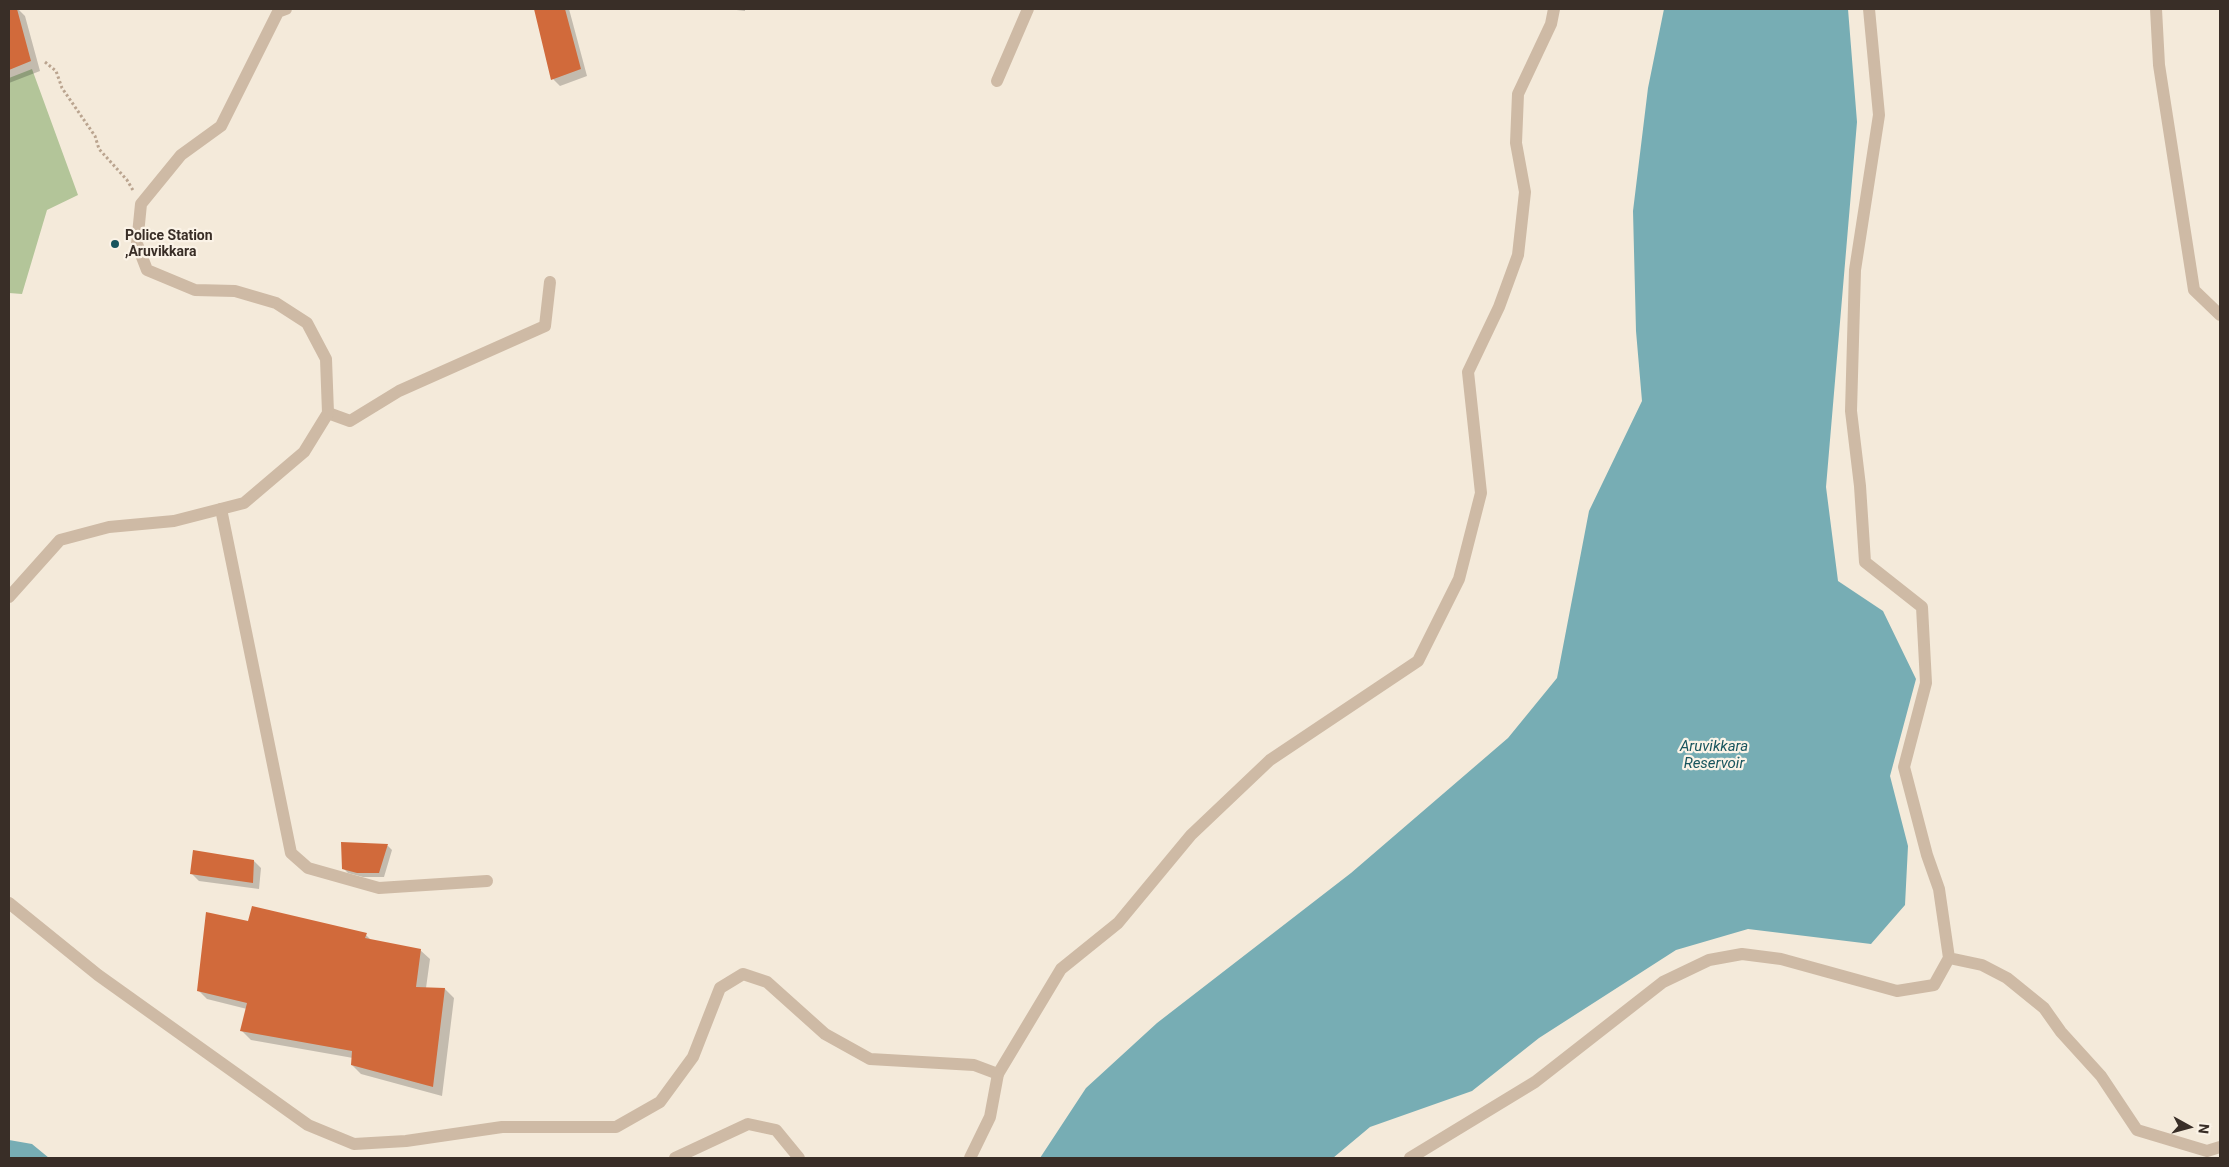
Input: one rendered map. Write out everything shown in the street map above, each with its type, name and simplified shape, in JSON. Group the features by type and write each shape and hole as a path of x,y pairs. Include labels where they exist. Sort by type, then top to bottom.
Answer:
{"street":[{"path":"9,597 60,540 109,527 174,520 244,503 304,452 328,413 326,359 306,323 276,303 236,291 195,290 147,270 136,244 142,204 181,155 221,126 278,12 286,9"},
{"path":"997,80 1028,9"},
{"path":"970,1158 990,1117 998,1074 1061,969 1118,924 1192,835 1270,760 1418,661 1460,579 1481,493 1468,372 1499,307 1518,255 1525,192 1516,143 1518,94 1550,24 1554,9"},
{"path":"1410,1158 1535,1082 1663,982 1709,960 1742,954 1781,959 1897,992 1934,986 1949,958 1939,889 1927,855 1904,767 1926,683 1922,607 1865,562 1860,486 1851,412 1855,270 1880,115 1869,9"},
{"path":"2156,9 2159,65 2194,290 2220,315"},
{"path":"328,413 350,421 399,391 545,326 550,282"},
{"path":"221,509 291,853 308,868 379,888 487,881"},
{"path":"9,903 98,974 308,1125 354,1144 406,1141 502,1127 616,1127 660,1102 693,1058 720,988 743,974 768,982 825,1034 870,1059 974,1065 998,1074"},
{"path":"1949,958 1982,965 1999,974 2044,1008 2061,1032 2101,1076 2137,1130 2207,1151 2220,1147"},
{"path":"675,1158 748,1124 776,1130 799,1158"}],"path":[{"path":"45,62 56,72 62,88 95,136 99,148 127,180"}],"green space":[{"path":"32,69 78,195 47,210 22,294 9,293 9,78"}],"water":[{"name":"Aruvikkara Reservoir","path":"1664,9 1848,9 1857,122 1826,487 1838,581 1883,611 1916,679 1890,776 1908,846 1905,905 1871,944 1748,929 1676,950 1539,1038 1472,1091 1370,1127 1333,1158 1040,1158 1086,1088 1157,1023 1351,873 1508,738 1557,678 1589,511 1642,401 1636,331 1633,211 1648,88"},
{"path":"9,1140 32,1144 49,1158 9,1158"}],"building":[{"path":"9,9 17,9 31,61 9,70"},
{"path":"534,9 565,9 581,69 551,80"},
{"path":"341,842 388,844 379,873 357,873 342,869"},
{"path":"193,850 254,860 253,883 190,874"},
{"path":"252,906 367,933 365,938 421,949 416,987 445,988 433,1087 351,1065 352,1051 240,1031 247,1003 197,991 206,912 248,921"}],"place":[{"name":"Police Station ,Aruvikkara","path":"115,244"}]}
